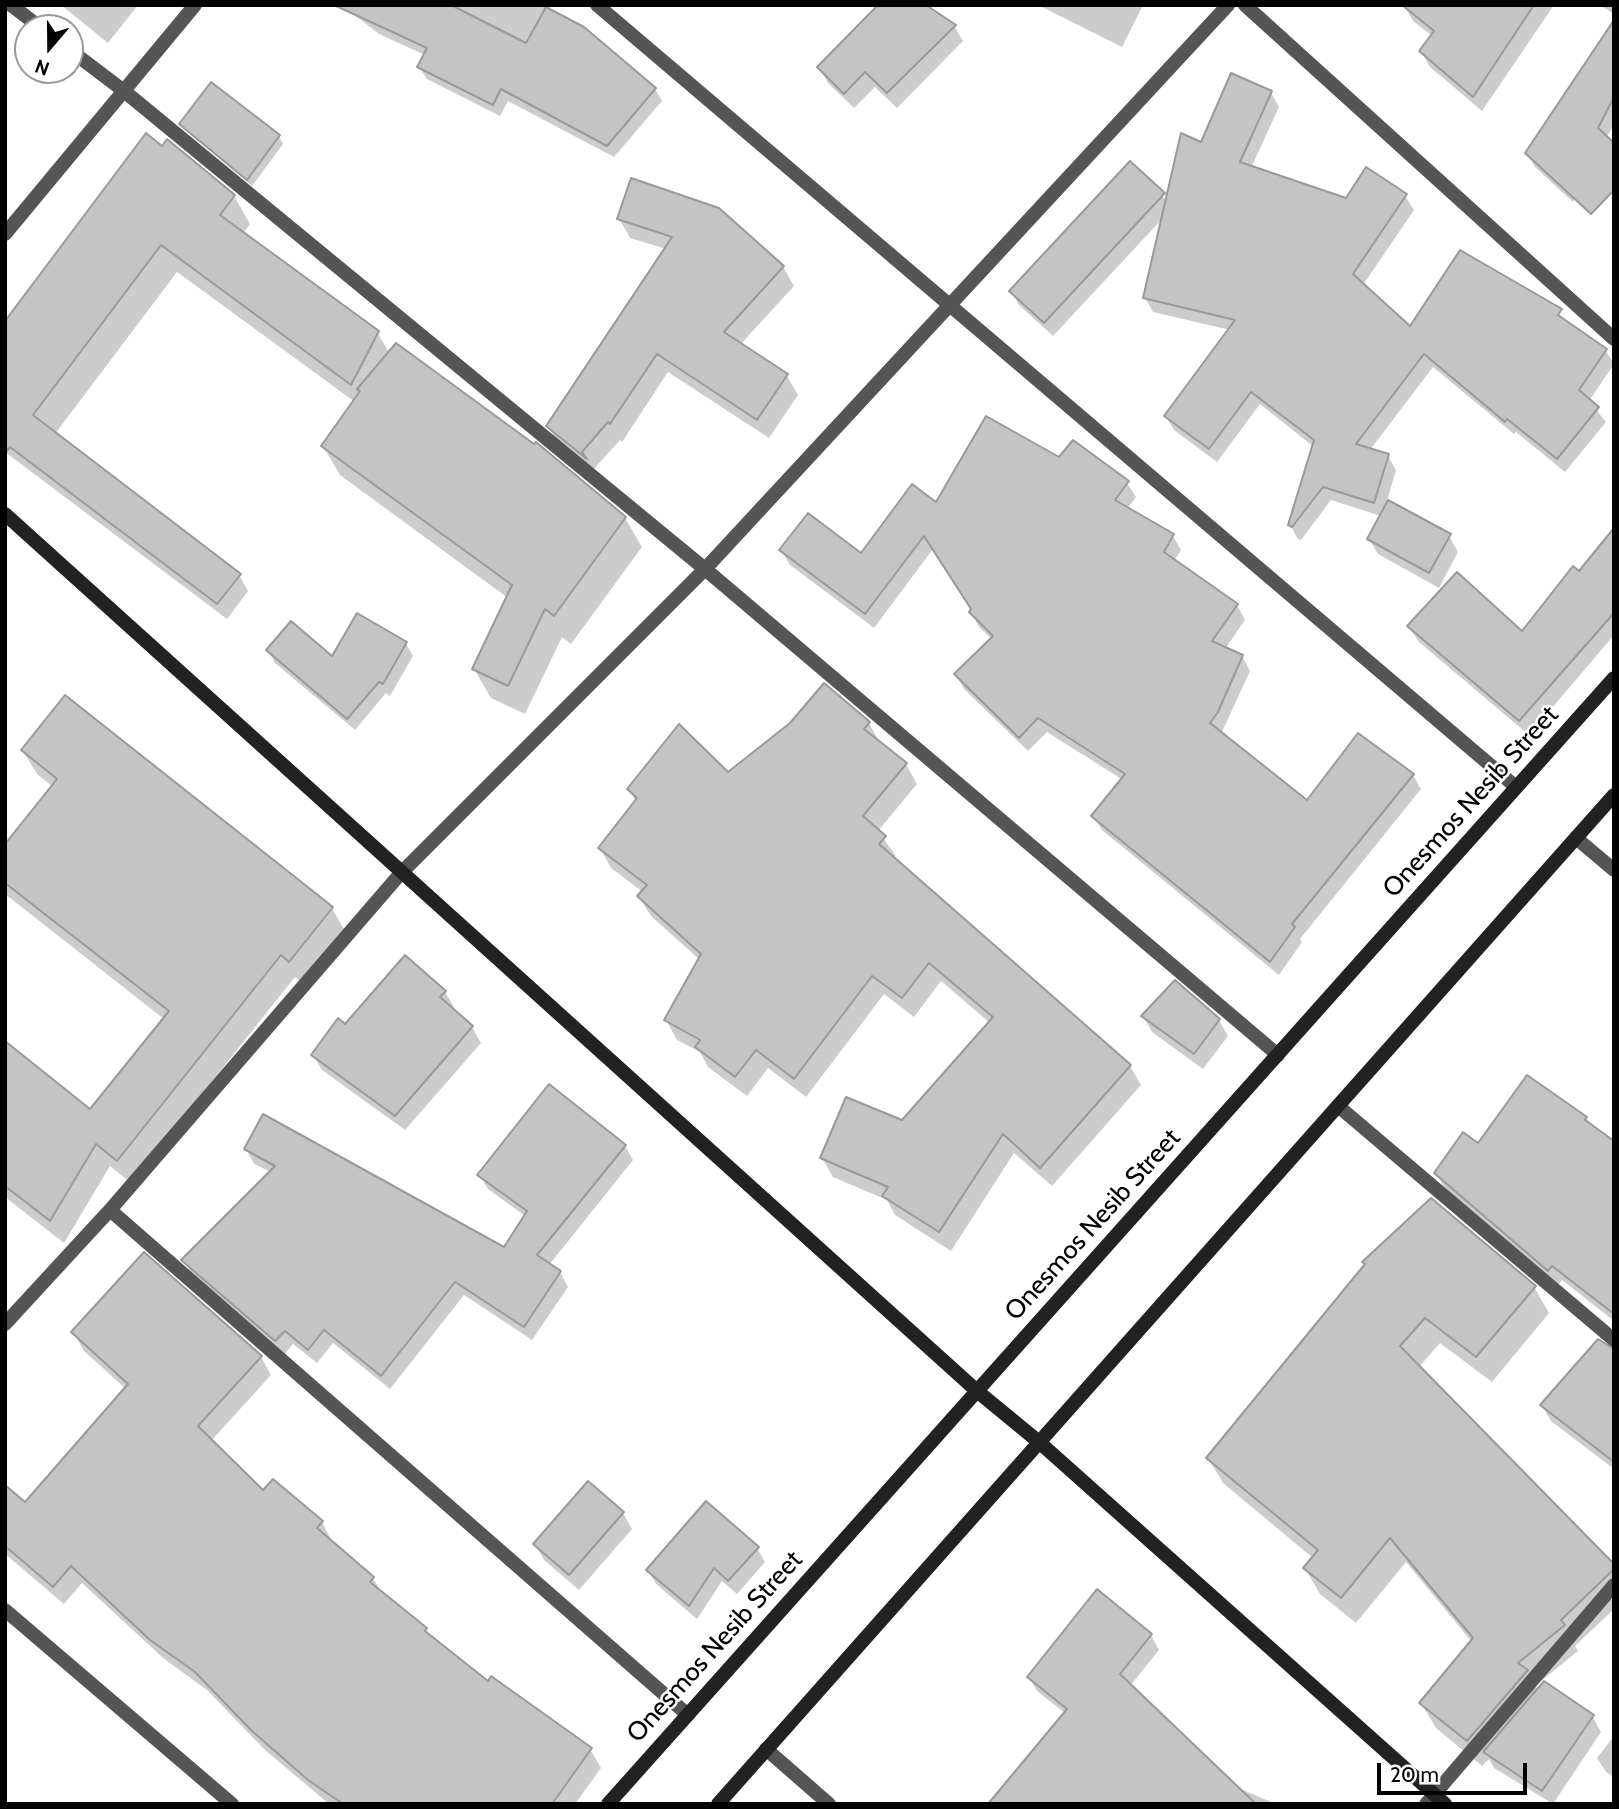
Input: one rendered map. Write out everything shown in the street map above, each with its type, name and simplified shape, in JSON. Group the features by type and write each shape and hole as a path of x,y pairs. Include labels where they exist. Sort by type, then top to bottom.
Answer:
{"street":[{"path":"5,234 195,5"},
{"path":"597,5 1516,787"},
{"path":"5,1324 110,1210 401,873 705,569 1228,5"},
{"path":"1245,5 1614,338"},
{"path":"84,61 705,569 1278,1055"},
{"path":"5,514 976,1391 1039,1443 1435,1801 1614,1585"},
{"name":"Onesmos Nesib Street","path":"608,1804 1614,678"},
{"path":"718,1804 1614,796"},
{"path":"1576,838 1614,870"},
{"path":"1338,1106 1614,1340"},
{"path":"110,1210 688,1715"},
{"path":"5,1610 232,1804"},
{"path":"766,1749 829,1804"}],"building":[{"path":"334,5 451,5 526,43 546,7 584,27 656,88 607,146 501,89 493,105 417,67 427,48"},
{"path":"878,5 926,5 956,25 887,93 865,72 844,94 817,67"},
{"path":"1402,5 1534,5 1473,97 1419,51 1434,31"},
{"path":"1614,20 1614,97 1598,128 1614,143 1614,190 1591,214 1525,153"},
{"path":"1231,73 1272,91 1240,162 1346,198 1366,167 1407,194 1353,274 1410,326 1460,250 1562,309 1558,315 1607,349 1579,390 1599,407 1557,459 1507,419 1505,422 1424,354 1356,444 1389,454 1374,503 1323,487 1292,527 1288,525 1314,440 1251,392 1209,449 1164,416 1235,320 1143,298 1181,133 1201,142"},
{"path":"211,82 280,135 247,180 179,124"},
{"path":"146,133 162,146 167,139 235,195 220,215 379,331 351,385 161,245 33,415 241,574 217,604 10,447 5,453 5,321"},
{"path":"1130,161 1165,193 1044,323 1009,291"},
{"path":"631,178 719,208 784,266 724,332 788,374 757,420 657,354 610,424 608,422 582,452 587,459 546,426 672,237 617,219"},
{"path":"396,343 534,444 536,442 626,517 554,616 545,609 508,686 472,669 512,585 321,446 360,391 357,389"},
{"path":"986,416 1059,457 1073,440 1129,481 1115,500 1174,534 1164,552 1238,604 1212,641 1243,655 1218,712 1210,723 1307,800 1358,733 1414,774 1292,924 1295,927 1270,962 1091,816 1125,774 1038,718 1019,738 954,674 993,636 969,612 971,609 924,536 865,614 779,550 808,513 861,553 912,484 936,502"},
{"path":"1388,500 1451,534 1429,573 1367,539"},
{"path":"1614,528 1614,613 1519,721 1407,626 1457,572 1522,631 1573,566 1579,571"},
{"path":"357,613 407,642 383,684 379,682 347,719 266,650 291,621 332,656"},
{"path":"824,683 870,722 864,729 907,763 863,816 886,836 879,844 1131,1065 1040,1168 1003,1134 939,1232 882,1196 888,1187 820,1158 846,1097 902,1120 993,1017 929,963 902,998 872,976 794,1079 756,1050 735,1077 695,1047 700,1040 664,1020 701,954 637,896 647,885 598,848 637,798 627,789 679,724 728,772 790,723"},
{"path":"65,695 333,907 289,962 281,955 117,1161 96,1144 50,1221 5,1186 5,1041 90,1109 169,1011 5,883 5,844 57,779 21,750"},
{"path":"405,955 446,991 440,997 473,1026 395,1116 311,1055 338,1018 345,1024"},
{"path":"1175,980 1220,1019 1194,1054 1141,1016"},
{"path":"1527,1075 1587,1117 1585,1120 1614,1141 1614,1314 1552,1266 1548,1271 1434,1173 1463,1132 1478,1143"},
{"path":"549,1084 626,1145 537,1255 561,1271 524,1327 455,1282 381,1376 324,1330 308,1350 285,1331 275,1341 181,1260 275,1166 244,1149 263,1114 504,1247 527,1211 477,1175"},
{"path":"1431,1198 1536,1286 1476,1357 1425,1318 1400,1346 1614,1564 1614,1569 1561,1620 1565,1625 1518,1663 1528,1670 1467,1741 1419,1703 1473,1638 1390,1538 1341,1598 1303,1568 1318,1550 1206,1458 1365,1264 1362,1262"},
{"path":"144,1252 262,1356 198,1426 263,1490 273,1479 323,1521 317,1528 374,1577 370,1582 427,1628 425,1631 488,1681 491,1676 592,1748 552,1804 343,1804 308,1780 252,1731 195,1672 150,1640 71,1566 53,1587 5,1546 5,1485 25,1502 128,1384 71,1332"},
{"path":"1598,1339 1614,1349 1614,1462 1540,1405"},
{"path":"588,1481 624,1512 569,1575 533,1544"},
{"path":"706,1501 759,1547 728,1581 714,1568 689,1606 646,1570"},
{"path":"1097,1589 1152,1634 1120,1674 1256,1804 988,1804 1067,1709 1027,1677"},
{"path":"1544,1681 1594,1715 1542,1791 1483,1752"}]}
